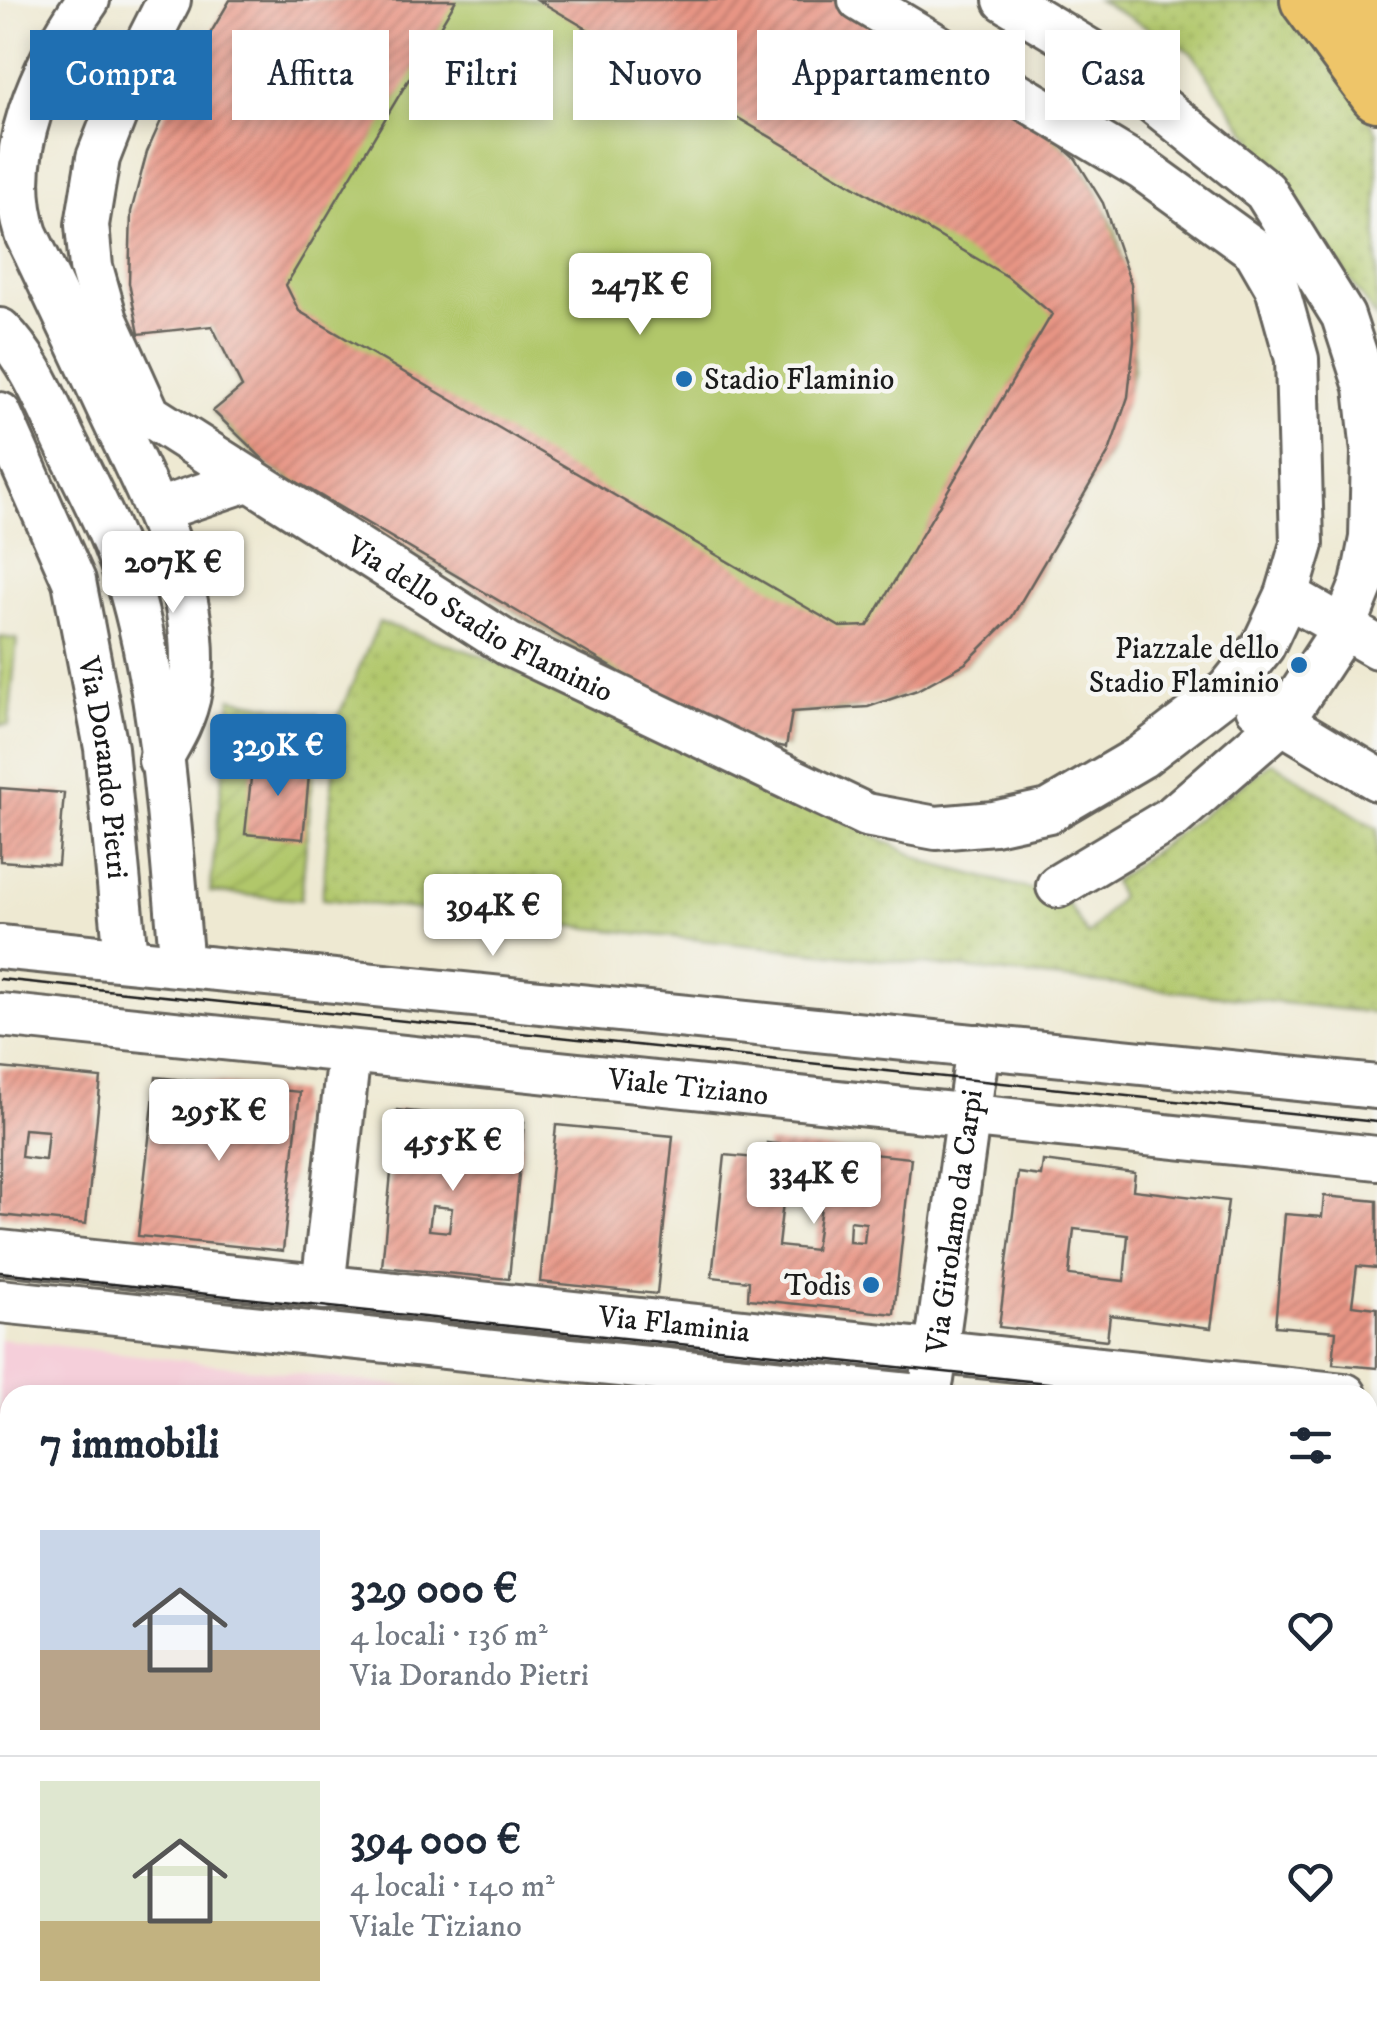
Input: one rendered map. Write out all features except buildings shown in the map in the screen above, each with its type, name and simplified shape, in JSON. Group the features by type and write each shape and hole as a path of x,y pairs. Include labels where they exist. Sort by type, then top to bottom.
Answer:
{"main road":[{"path":"1307,0 1377,95"},
{"path":"1355,0 1377,30"}],"street":[{"path":"88,0 42,70 23,142 17,198 26,234 158,510 180,580 191,661 187,706 160,760"},
{"name":"Via dello Stadio Flaminio","path":"169,0 129,79 98,158 88,204 89,253 106,320 150,415 508,644 866,815 936,828 994,823 1049,810 1140,757 1228,690"},
{"path":"860,0 1142,169 1254,250 1277,288 1298,358 1302,544 1287,595 1263,646 1228,690 1377,779"},
{"path":"1005,0 1090,51 1265,191 1343,316 1366,387 1374,488 1362,584 1361,636 1282,722 1173,817 1058,886"},
{"name":"Via Dorando Pietri","path":"0,330 41,392 102,516 134,608 160,760 182,965"},
{"name":"Via Dorando Pietri","path":"0,414 68,563 81,618 106,748 126,958"},
{"path":"158,510 250,480"},
{"path":"1287,595 1361,636"},
{"path":"81,618 134,608"},
{"path":"0,947 1377,1087"},
{"name":"Viale Tiziano","path":"0,1015 1377,1158"},
{"name":"Via Girolamo da Carpi","path":"932,1374 978,1046"},
{"path":"322,1288 349,1052"},
{"name":"Via Flaminia","path":"0,1252 322,1288 932,1374 1148,1385"},
{"name":"Via Flaminia","path":"0,1302 811,1385"}],"shaded area":[{"path":"0,1339 394,1385 0,1385"}],"green space":[{"name":"Stadio Flaminio","path":"314,0 839,0 886,30 757,30 757,120 1025,118 1058,139 1090,178 1116,231 1134,311 1133,371 1109,452 1012,617 966,663 892,700 842,711 793,712 786,747 709,722 630,682 483,592 338,512 267,464 213,411 241,387 212,326 276,120 389,120 389,30 305,30"},
{"path":"1098,0 1296,0 1377,132 1377,319 1192,53 1180,46 1180,30 1151,30"},
{"path":"379,622 477,654 714,756 932,864 1065,898 1088,936 1120,897 1113,882 1272,762 1377,829 1377,1013 322,899 338,717"},
{"path":"0,637 17,639 9,725 0,725"},
{"path":"231,698 318,715 301,900 210,892"}],"tram line":[{"path":"0,979 1377,1122"},
{"path":"0,1272 1067,1385"}],"place":[{"name":"Stadio Flaminio","path":"684,379"},
{"name":"Piazzale dello Stadio Flaminio","path":"1299,665"},
{"name":"Todis","path":"871,1285"}]}
